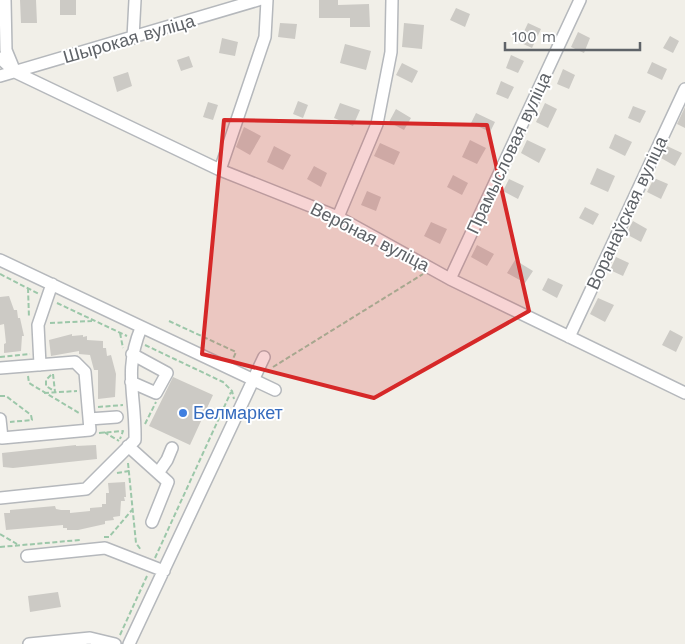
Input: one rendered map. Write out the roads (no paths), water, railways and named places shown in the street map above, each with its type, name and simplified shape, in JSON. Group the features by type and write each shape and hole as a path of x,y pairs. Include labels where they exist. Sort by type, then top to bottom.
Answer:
{"street":[{"path":"5,0 6,50 15,72"},
{"path":"133,38 135,0"},
{"name":"Шырокая вуліца","path":"0,76 258,0"},
{"path":"220,170 265,37 267,0"},
{"path":"338,217 376,124 390,52 392,0"},
{"name":"Прамысловая вуліца","path":"450,279 580,0"},
{"name":"Вербная вуліца","path":"0,58 15,72 220,170 338,217 450,279 685,393"},
{"name":"Воранаўская вуліца","path":"569,337 685,89"},
{"path":"0,260 275,390"},
{"path":"40,365 38,325 52,284"},
{"path":"0,498 86,488 124,444 135,440 131,382 132,354 141,328"},
{"path":"131,382 156,393 167,373 132,354"},
{"path":"130,644 264,357"},
{"path":"0,368 40,365 52,369 75,362 84,372 90,430 2,438 0,419"},
{"path":"89,419 117,416"},
{"path":"124,444 168,482 152,522"},
{"path":"158,473 167,460 172,448"},
{"path":"27,556 104,548 164,571"},
{"path":"30,644 90,638 117,640"}],"place":[{"name":"Белмаркет","path":"183,413"}]}
